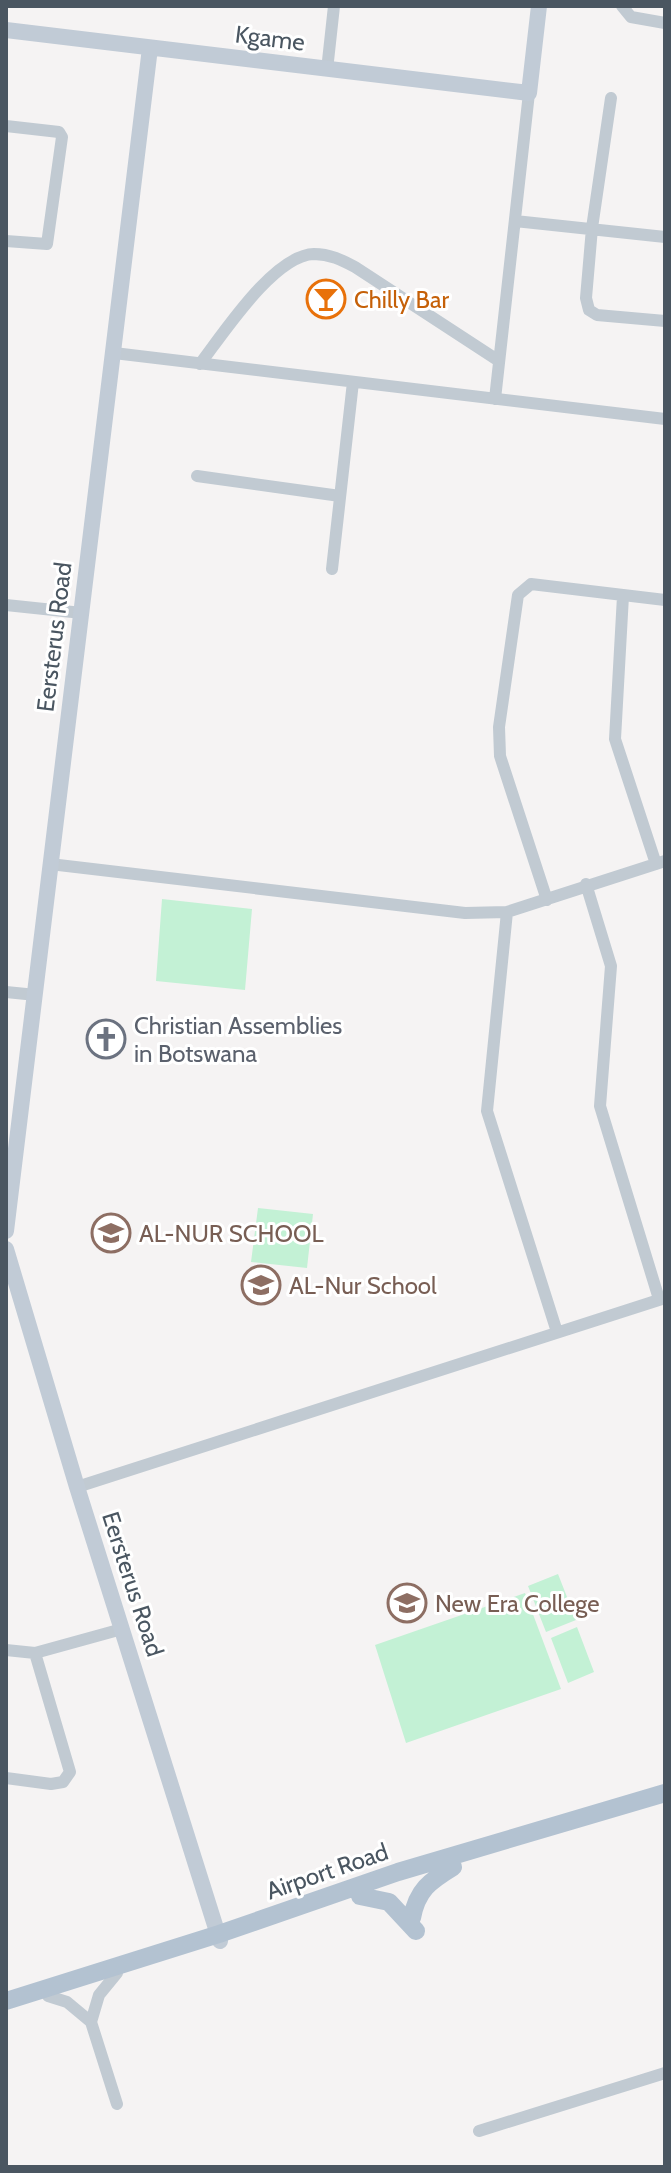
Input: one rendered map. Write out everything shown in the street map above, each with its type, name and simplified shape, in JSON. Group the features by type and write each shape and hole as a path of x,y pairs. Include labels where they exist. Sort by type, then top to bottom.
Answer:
{"main road":[{"name":"Airport Road","path":"6,2001 219,1937 398,1872 665,1793"},
{"path":"6,2009 219,1937 536,1841 592,1816"},
{"path":"360,1896 389,1902 414,1924 417,1900 424,1887 453,1867"}],"street":[{"path":"327,70 334,6"},
{"path":"495,399 539,6"},
{"path":"622,6 631,17 665,23"},
{"name":"Kgame","path":"6,30 529,93"},
{"name":"Eersterus Road","path":"6,1231 150,48"},
{"path":"611,98 592,228 586,298 589,310 597,315 665,321"},
{"path":"6,126 59,132 62,137 47,244 6,241"},
{"path":"515,221 665,237"},
{"path":"200,364 255,293 291,260 312,254 334,256 355,267 499,361"},
{"path":"114,353 665,419"},
{"path":"332,569 353,382"},
{"path":"197,476 340,496"},
{"path":"547,900 500,756 499,727 515,604 521,590 531,584 665,600"},
{"path":"50,864 465,913 507,912 660,862 615,739 623,596"},
{"path":"6,605 82,613"},
{"path":"77,1487 662,1299 600,1106 611,966 586,884"},
{"path":"507,912 487,1111 557,1332"},
{"path":"6,992 36,995"},
{"name":"Eersterus Road","path":"6,1249 77,1487 219,1937"},
{"path":"6,1650 35,1653 122,1629"},
{"path":"6,1778 51,1784 63,1782 70,1772 35,1653"},
{"path":"91,2022 99,1995 117,1973"},
{"path":"48,1996 67,2002 91,2022 117,2104"},
{"path":"479,2131 665,2073"}],"green space":[{"path":"162,899 252,909 245,990 156,981"},
{"path":"258,1208 313,1214 307,1268 251,1262"},
{"path":"558,1574 576,1620 546,1632 528,1586"},
{"path":"525,1593 561,1689 406,1743 375,1645"},
{"path":"577,1627 594,1672 568,1683 551,1638"}],"place":[{"name":"Chilly Bar","path":"326,299"},
{"name":"Christian Assemblies in Botswana","path":"106,1039"},
{"name":"AL-NUR SCHOOL","path":"111,1233"},
{"name":"AL-Nur School","path":"261,1285"},
{"name":"New Era College","path":"407,1603"}]}
